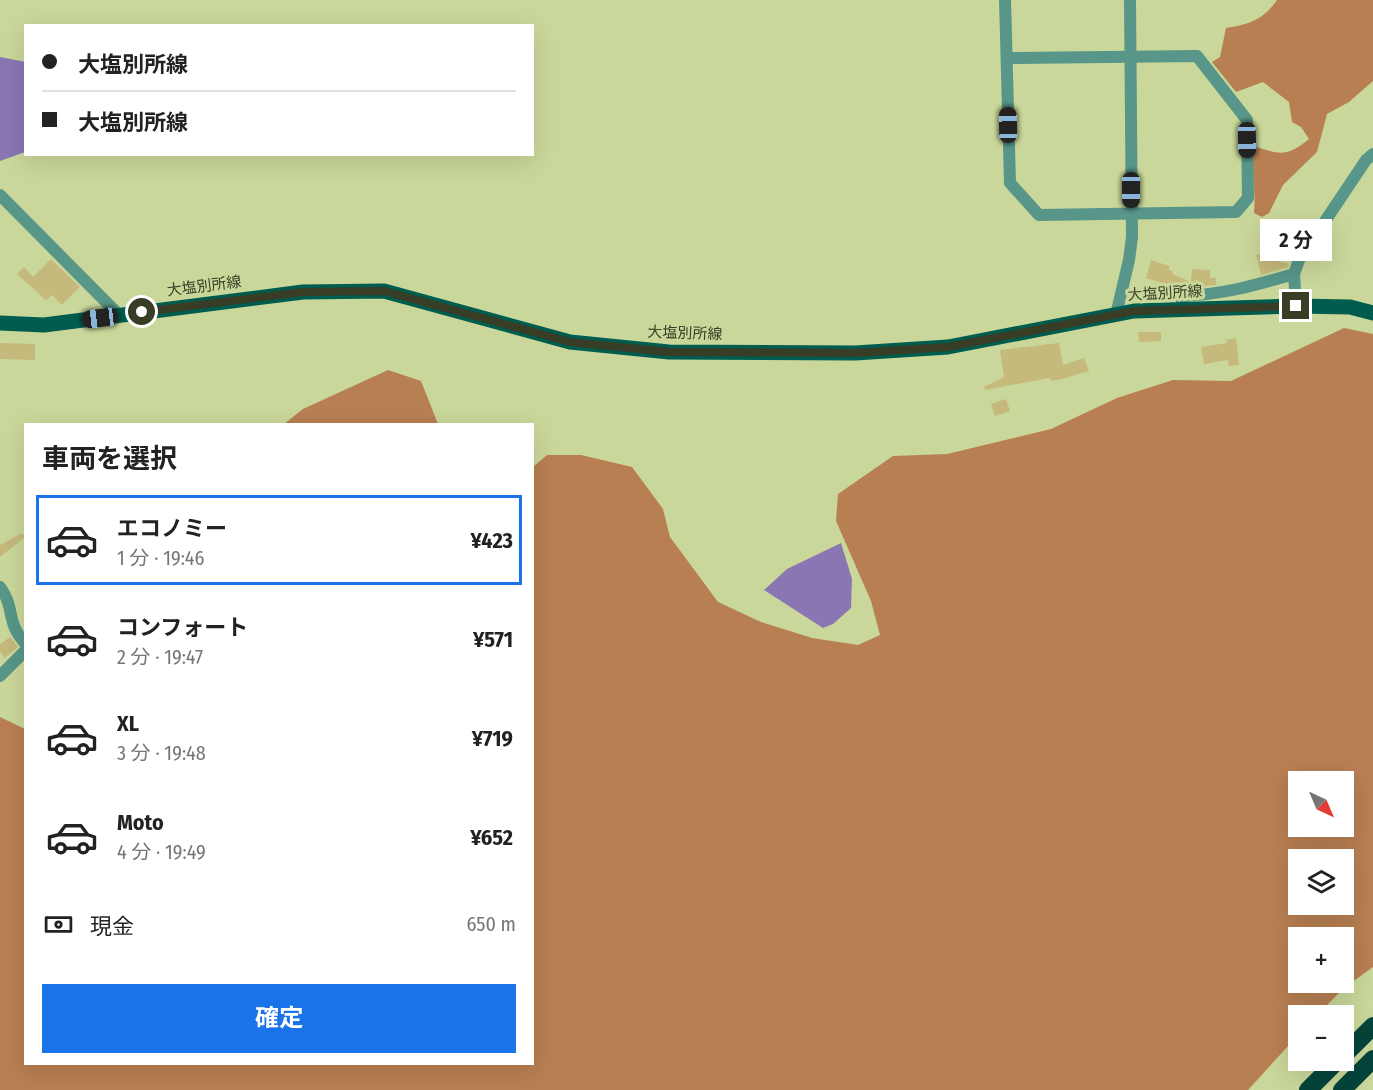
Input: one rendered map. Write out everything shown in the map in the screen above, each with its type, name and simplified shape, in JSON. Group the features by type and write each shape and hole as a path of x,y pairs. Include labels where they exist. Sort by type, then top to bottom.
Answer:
{"highway":[{"path":"1354,1045 1373,1026"},
{"path":"1342,1090 1373,1059"},
{"path":"1308,1090 1327,1071"}],"main road":[{"name":"大塩別所線","path":"0,323 44,325 303,292 384,291 570,342 669,352 855,353 948,347 1134,311 1296,306 1350,307 1373,313"}],"street":[{"path":"1005,0 1010,183 1039,215 1236,212 1248,198 1247,120 1197,56 1007,58"},
{"path":"1116,315 1130,260 1130,0"},
{"path":"1296,306 1294,274 1299,260 1366,160 1373,154"},
{"path":"0,195 119,315"},
{"path":"1182,310 1182,296 1210,296 1294,274"},
{"path":"0,587 10,602 15,632 24,642"},
{"path":"0,676 24,652"}],"shaded area":[{"path":"1277,0 1373,0 1373,81 1349,102 1327,114 1317,152 1283,185 1269,213 1262,217 1254,213 1254,146 1283,153 1295,149 1309,139 1301,127 1292,122 1289,102 1263,82 1236,92 1212,62 1220,57 1226,28 1242,25 1261,17"},
{"path":"0,57 24,62 24,152 0,161"},
{"path":"1344,328 1373,334 1373,967 1354,981 1354,927 1288,927 1288,993 1339,993 1327,1005 1288,1005 1288,1046 1248,1090 0,1090 0,717 24,729 24,1065 534,1065 534,466 547,455 581,455 632,467 663,509 670,537 718,602 761,622 812,638 858,645 880,635 871,601 836,521 838,494 893,456 947,454 1051,429 1117,398 1173,380 1231,381"},
{"path":"388,370 421,381 438,423 285,423 303,409"},
{"path":"841,543 852,579 851,608 833,624 823,628 764,590 787,569"}],"building":[{"path":"1272,250 1276,260 1289,264 1288,267 1261,275 1256,255"},
{"path":"51,259 80,287 62,305 52,295 46,300 17,274 24,267 33,277"},
{"path":"1151,260 1169,266 1172,274 1191,282 1192,269 1210,270 1210,278 1216,278 1216,285 1180,288 1146,278"},
{"path":"1138,332 1161,332 1161,341 1139,342"},
{"path":"1236,338 1239,365 1229,366 1228,360 1204,364 1201,347 1227,343 1226,340"},
{"path":"0,343 35,344 35,360 0,359"},
{"path":"1059,343 1063,365 1084,358 1089,371 1052,381 1049,378 985,390 984,387 1004,377 1000,350"},
{"path":"1006,399 1010,411 995,416 991,404"},
{"path":"22,533 24,536 0,557 0,545"},
{"path":"10,637 18,647 4,658 0,651 0,644"}],"route":[{"path":"142,312 303,292 384,291 570,342 669,352 855,353 948,347 1134,311 1296,306"}]}
